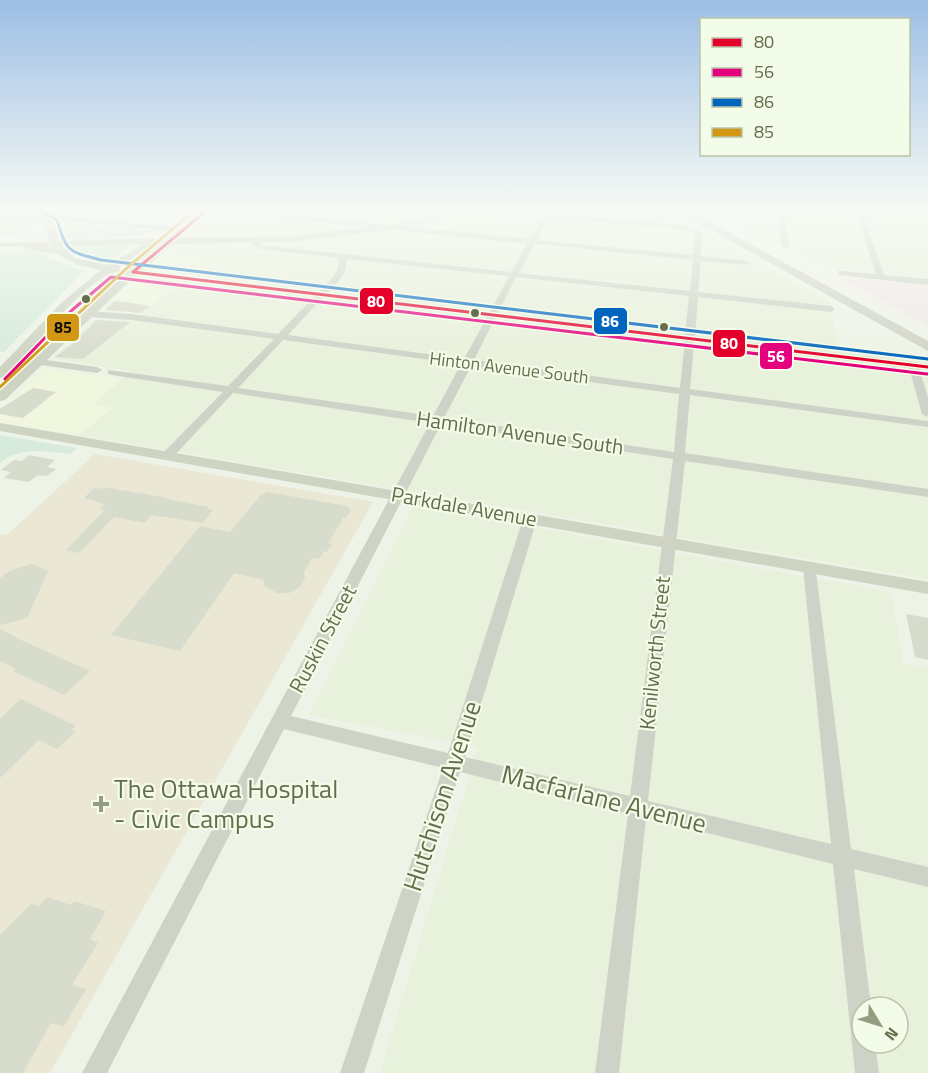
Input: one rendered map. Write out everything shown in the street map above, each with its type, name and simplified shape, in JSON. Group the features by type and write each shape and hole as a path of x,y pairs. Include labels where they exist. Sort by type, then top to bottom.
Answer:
{"highway":[{"path":"771,260 928,347"},
{"path":"790,260 928,333"}],"main road":[{"path":"75,260 133,272"},
{"path":"0,374 30,345 74,296 122,260"},
{"path":"133,272 134,263 137,260"},
{"path":"0,397 146,260"},
{"path":"38,362 80,304 111,274 112,271 109,268"},
{"name":"Parkdale Avenue","path":"0,427 928,588"}],"street":[{"path":"168,455 322,294 344,267 343,260"},
{"path":"381,260 831,309"},
{"name":"Ruskin Street","path":"94,1073 522,260"},
{"name":"Kenilworth Street","path":"607,1073 667,542 679,457 696,260"},
{"path":"717,260 746,263"},
{"path":"875,260 881,277"},
{"path":"133,272 928,366"},
{"path":"841,273 928,282"},
{"name":"Hinton Avenue South","path":"90,314 134,317 928,424"},
{"path":"38,362 97,370"},
{"path":"913,365 928,414"},
{"name":"Hamilton Avenue South","path":"112,372 928,493"},
{"name":"Hutchison Avenue","path":"352,1073 454,763 530,519"},
{"path":"810,567 858,995"},
{"name":"Macfarlane Avenue","path":"280,721 928,876"},
{"path":"865,1055 867,1073"}],"shaded area":[{"path":"0,260 54,260 84,271 4,352 0,352"},
{"path":"155,260 198,260 180,274 181,283 139,315 102,310"},
{"path":"199,260 754,260 829,302 839,350 928,361 928,579 80,435 111,409 92,405 131,371 53,358 94,321 103,319 134,323 180,274"},
{"path":"815,260 928,260 928,279 835,269"},
{"path":"837,277 928,285 928,325"},
{"path":"45,369 122,379 93,404 112,408 80,435 0,423 0,411"},
{"path":"0,435 76,449 70,454 25,452 0,463"},
{"name":"The Ottawa Hospital - Civic Campus","path":"95,454 373,502 50,1073 0,1073 0,534 7,535"},
{"path":"413,506 891,592 903,662 928,668 928,1073 380,1073 478,747 309,715"}],"building":[{"path":"114,301 150,306 141,313 105,310"},
{"path":"96,320 130,322 83,359 55,357 75,342 73,341"},
{"path":"33,388 56,392 23,418 0,414 0,409"},
{"path":"29,455 55,460 47,467 56,469 47,476 38,475 29,482 4,478 11,472 1,470 14,460 22,461"},
{"path":"103,487 168,498 209,507 207,509 213,510 203,523 152,515 145,523 114,517 79,553 66,550 105,510 99,509 104,504 84,498 94,488"},
{"path":"267,492 347,506 351,511 346,518 343,518 328,543 332,544 327,552 324,551 319,559 312,558 304,572 305,578 300,587 289,593 277,593 264,586 264,580 234,573 180,651 111,635 200,526 230,532 260,496"},
{"path":"32,564 48,571 27,618 0,625 0,578 11,570"},
{"path":"906,614 928,618 928,660 915,657"},
{"path":"0,629 90,671 64,695 13,671 16,669 0,661"},
{"path":"21,699 76,726 71,730 75,732 57,749 39,740 0,778 0,718"},
{"path":"47,897 71,905 74,901 106,911 90,939 98,943 72,985 86,989 64,1026 51,1023 23,1073 0,1073 0,935 31,904 39,906"}],"transit line":[{"name":"86","path":"102,260 928,359"},
{"name":"85","path":"0,387 136,260"},
{"name":"80","path":"133,272 147,260"},
{"name":"80","path":"133,272 928,367"},
{"name":"56","path":"5,379 71,311 111,277 927,374"}],"place":[{"name":"The Ottawa Hospital - Civic Campus","path":"101,804"}]}
